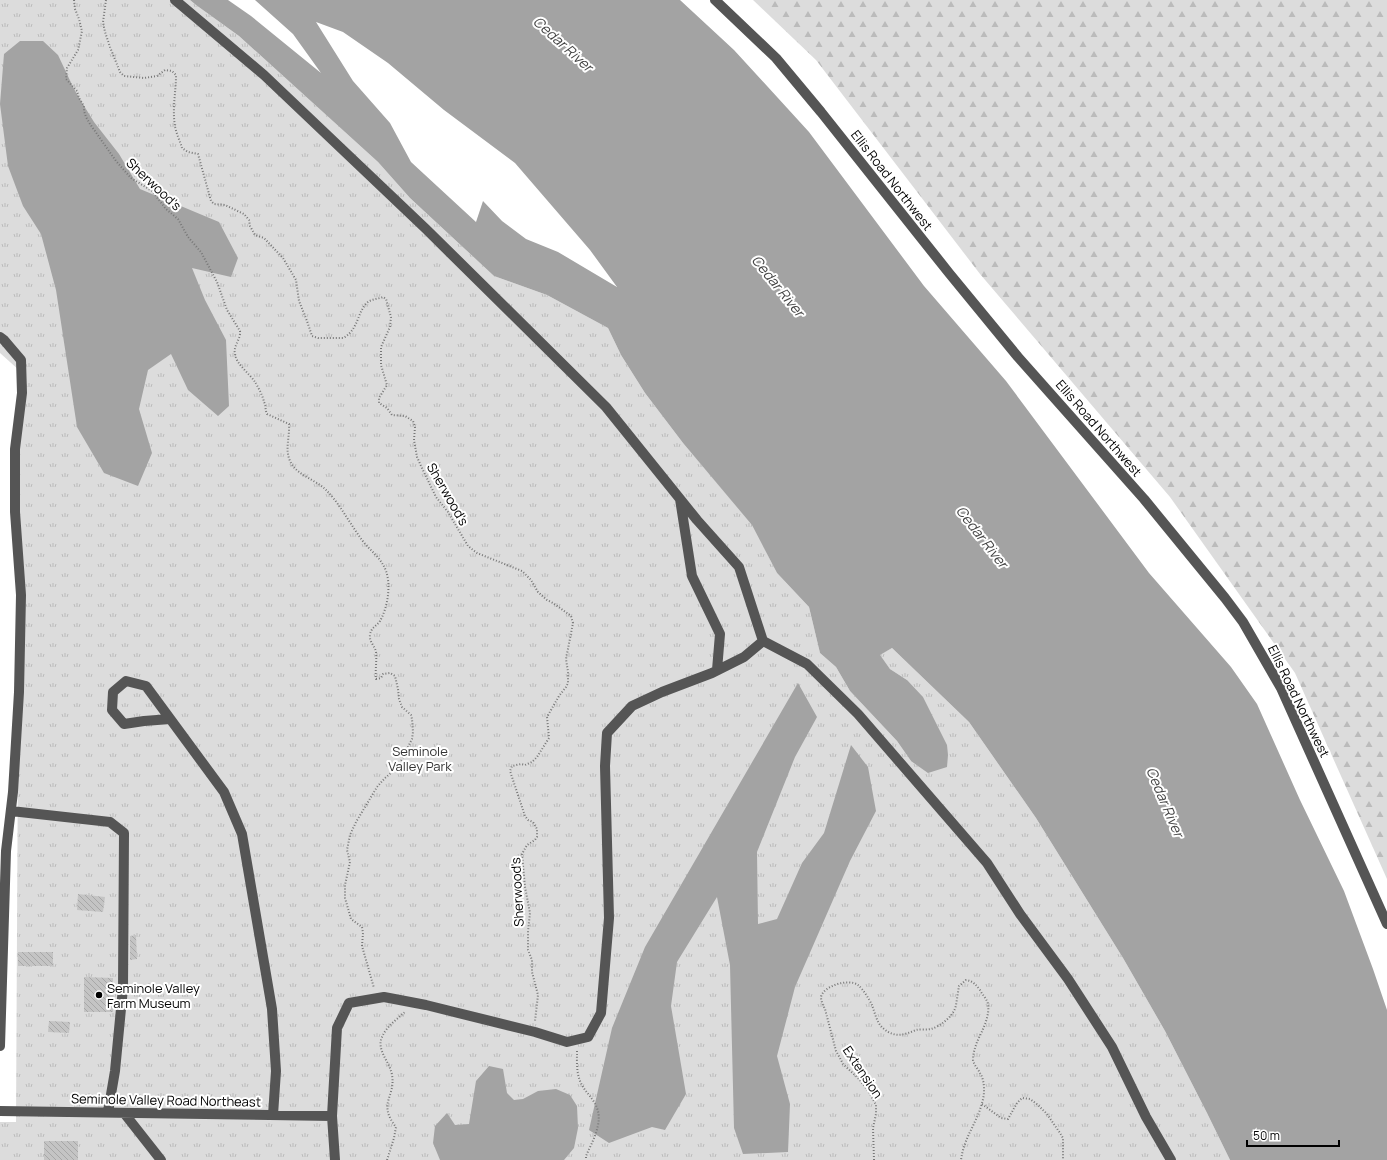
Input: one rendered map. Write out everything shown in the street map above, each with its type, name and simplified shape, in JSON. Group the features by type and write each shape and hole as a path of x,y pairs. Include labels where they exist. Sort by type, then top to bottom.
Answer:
{"street":[{"path":"175,0 264,75 432,235 606,407 697,520 739,567 763,641 807,664 858,714 987,863 1020,914 1068,979 1112,1048 1146,1117 1171,1160"},
{"name":"Ellis Road Northwest","path":"715,0 776,58 1018,357 1144,499 1243,622 1281,688 1387,924"},
{"path":"0,337 21,360 22,393 15,449 15,512 21,595 20,692 11,811 6,851 0,1046"},
{"path":"680,499 692,576 720,634 718,670"},
{"path":"335,1160 332,1116 337,1028 349,1003 384,997 535,1032 567,1042 588,1037 602,1013 609,918 605,766 607,733 632,706 662,692 718,670 744,657 763,641"},
{"path":"170,719 144,720 124,724 112,710 112,692 126,681 146,686 224,792 242,834 272,1009 276,1071 273,1115"},
{"path":"11,811 110,822 124,833 123,988 115,1071 108,1112"},
{"name":"Seminole Valley Road Northeast","path":"4,1111 332,1116"},
{"path":"124,1113 161,1160"}],"path":[{"name":"Sherwood's","path":"74,0 75,9 82,31 78,50 67,68 66,79 78,91 79,98 84,106 86,118 128,175 152,191 166,209 178,219 185,232 201,252 217,282 227,310 241,334 236,344 234,354 236,359 255,382 264,401 267,414 289,424 287,452 291,462 302,473 326,490 362,541 383,562 387,573 389,589 386,608 379,622 372,629 370,634 372,644 376,652 375,675 376,679 381,678 383,674 390,673 395,676 402,707 411,715 413,732 412,739 398,767 377,788 356,822 350,835 346,850 350,862 350,868 345,884 345,898 351,919 362,927 362,946 376,999"},
{"name":"Sherwood's","path":"106,0 104,22 105,32 120,72 124,76 144,78 157,76 165,70 172,70 176,75 174,103 175,128 182,148 188,152 198,154 211,201 214,204 225,205 244,214 249,220 250,226 255,235 264,238 287,264 296,280 299,301 312,336 318,338 343,338 358,322 370,301 383,297 386,299 391,317 390,327 381,347 381,365 387,385 379,398 379,403 387,408 392,415 404,416 413,421 415,427 414,440 421,466 436,497 448,512 468,546 477,553 522,571 531,580 538,592 571,616 573,623 566,659 568,683 547,717 549,738 532,762 525,765 516,764 512,766 510,771 525,816 528,820 533,822 537,829 536,840 527,845 522,854 525,887 530,913 528,950 532,960 532,972 538,995 538,1005 535,1014 535,1032"},
{"name":"Extension","path":"874,1160 873,1128 876,1105 869,1092 859,1079 843,1064 836,1051 822,1003 821,997 824,992 833,986 844,982 851,982 857,985 870,1001 881,1026 890,1033 901,1036 916,1030 928,1029 940,1025 954,1011 959,986 966,980 971,981 976,985 988,1006 986,1020 974,1049 973,1060 981,1074 984,1089 982,1104 966,1139 961,1160"},
{"path":"387,1160 396,1127 388,1116 387,1104 392,1084 392,1076 381,1048 381,1038 388,1028 414,1003"},
{"path":"578,1040 578,1074 582,1084 597,1107 598,1114 597,1129 586,1156 586,1160"},
{"path":"982,1104 1001,1118 1008,1119 1022,1098 1034,1101 1047,1114 1063,1138 1063,1160"}],"green space":[{"name":"Seminole Valley Park","path":"0,0 190,0 239,36 378,162 410,198 494,276 547,295 608,328 621,355 645,393 683,443 753,525 777,573 809,607 820,653 836,667 850,691 897,741 911,761 907,680 890,669 879,655 892,648 969,722 1036,818 1123,958 1165,1031 1230,1160 0,1160 0,1122 16,1122 20,371 0,353"},
{"path":"753,0 1387,0 1387,879 1295,673 1170,497 980,274 816,60"}],"water":[{"name":"Cedar River","path":"190,0 228,0 251,16 321,73 293,34 255,0 680,0 734,50 809,132 924,286 1006,381 1149,573 1231,667 1257,704 1300,800 1344,891 1387,1010 1387,1160 1230,1160 1165,1031 1123,958 1036,818 969,722 892,648 880,655 890,669 907,680 923,697 947,745 947,767 928,773 911,761 897,741 850,691 836,667 820,653 809,607 777,573 752,525 683,443 645,393 621,355 608,328 547,295 494,276 410,198 378,162 239,36","holes":["316,22 343,32 388,63 444,110 515,163 590,250 617,287 558,252 526,239 502,221 483,201 476,222 411,162 390,123 353,81"]},
{"path":"20,41 43,41 58,55 81,101 94,122 119,154 140,189 219,222 238,258 231,277 192,268 205,300 226,340 229,406 218,416 188,390 171,354 148,370 139,409 152,453 138,486 104,473 77,427 56,290 41,234 23,206 8,166 0,104 4,54"},
{"path":"798,683 817,717 795,757 757,852 758,924 777,919 802,863 824,833 851,745 868,767 876,811 850,861 795,987 777,1056 790,1104 788,1152 743,1154 734,1128 730,965 717,897 677,962 671,1006 686,1094 665,1130 652,1127 609,1143 589,1130 612,1028 645,947"},
{"path":"489,1066 503,1069 507,1093 514,1100 523,1099 538,1091 556,1089 570,1095 577,1106 578,1128 574,1148 564,1160 440,1160 433,1143 435,1126 447,1113 455,1125 469,1124 476,1081"}],"building":[{"path":"78,894 105,897 103,912 77,910"},
{"path":"136,935 137,959 130,960 130,936"},
{"path":"18,952 53,952 53,966 18,966"},
{"name":"Seminole Valley Farm Museum","path":"84,977 113,978 113,1012 84,1012"},
{"path":"49,1021 70,1022 69,1033 48,1032"},
{"path":"44,1141 78,1141 78,1160 44,1160"}],"place":[{"name":"Seminole Valley Farm Museum","path":"99,995"}]}
